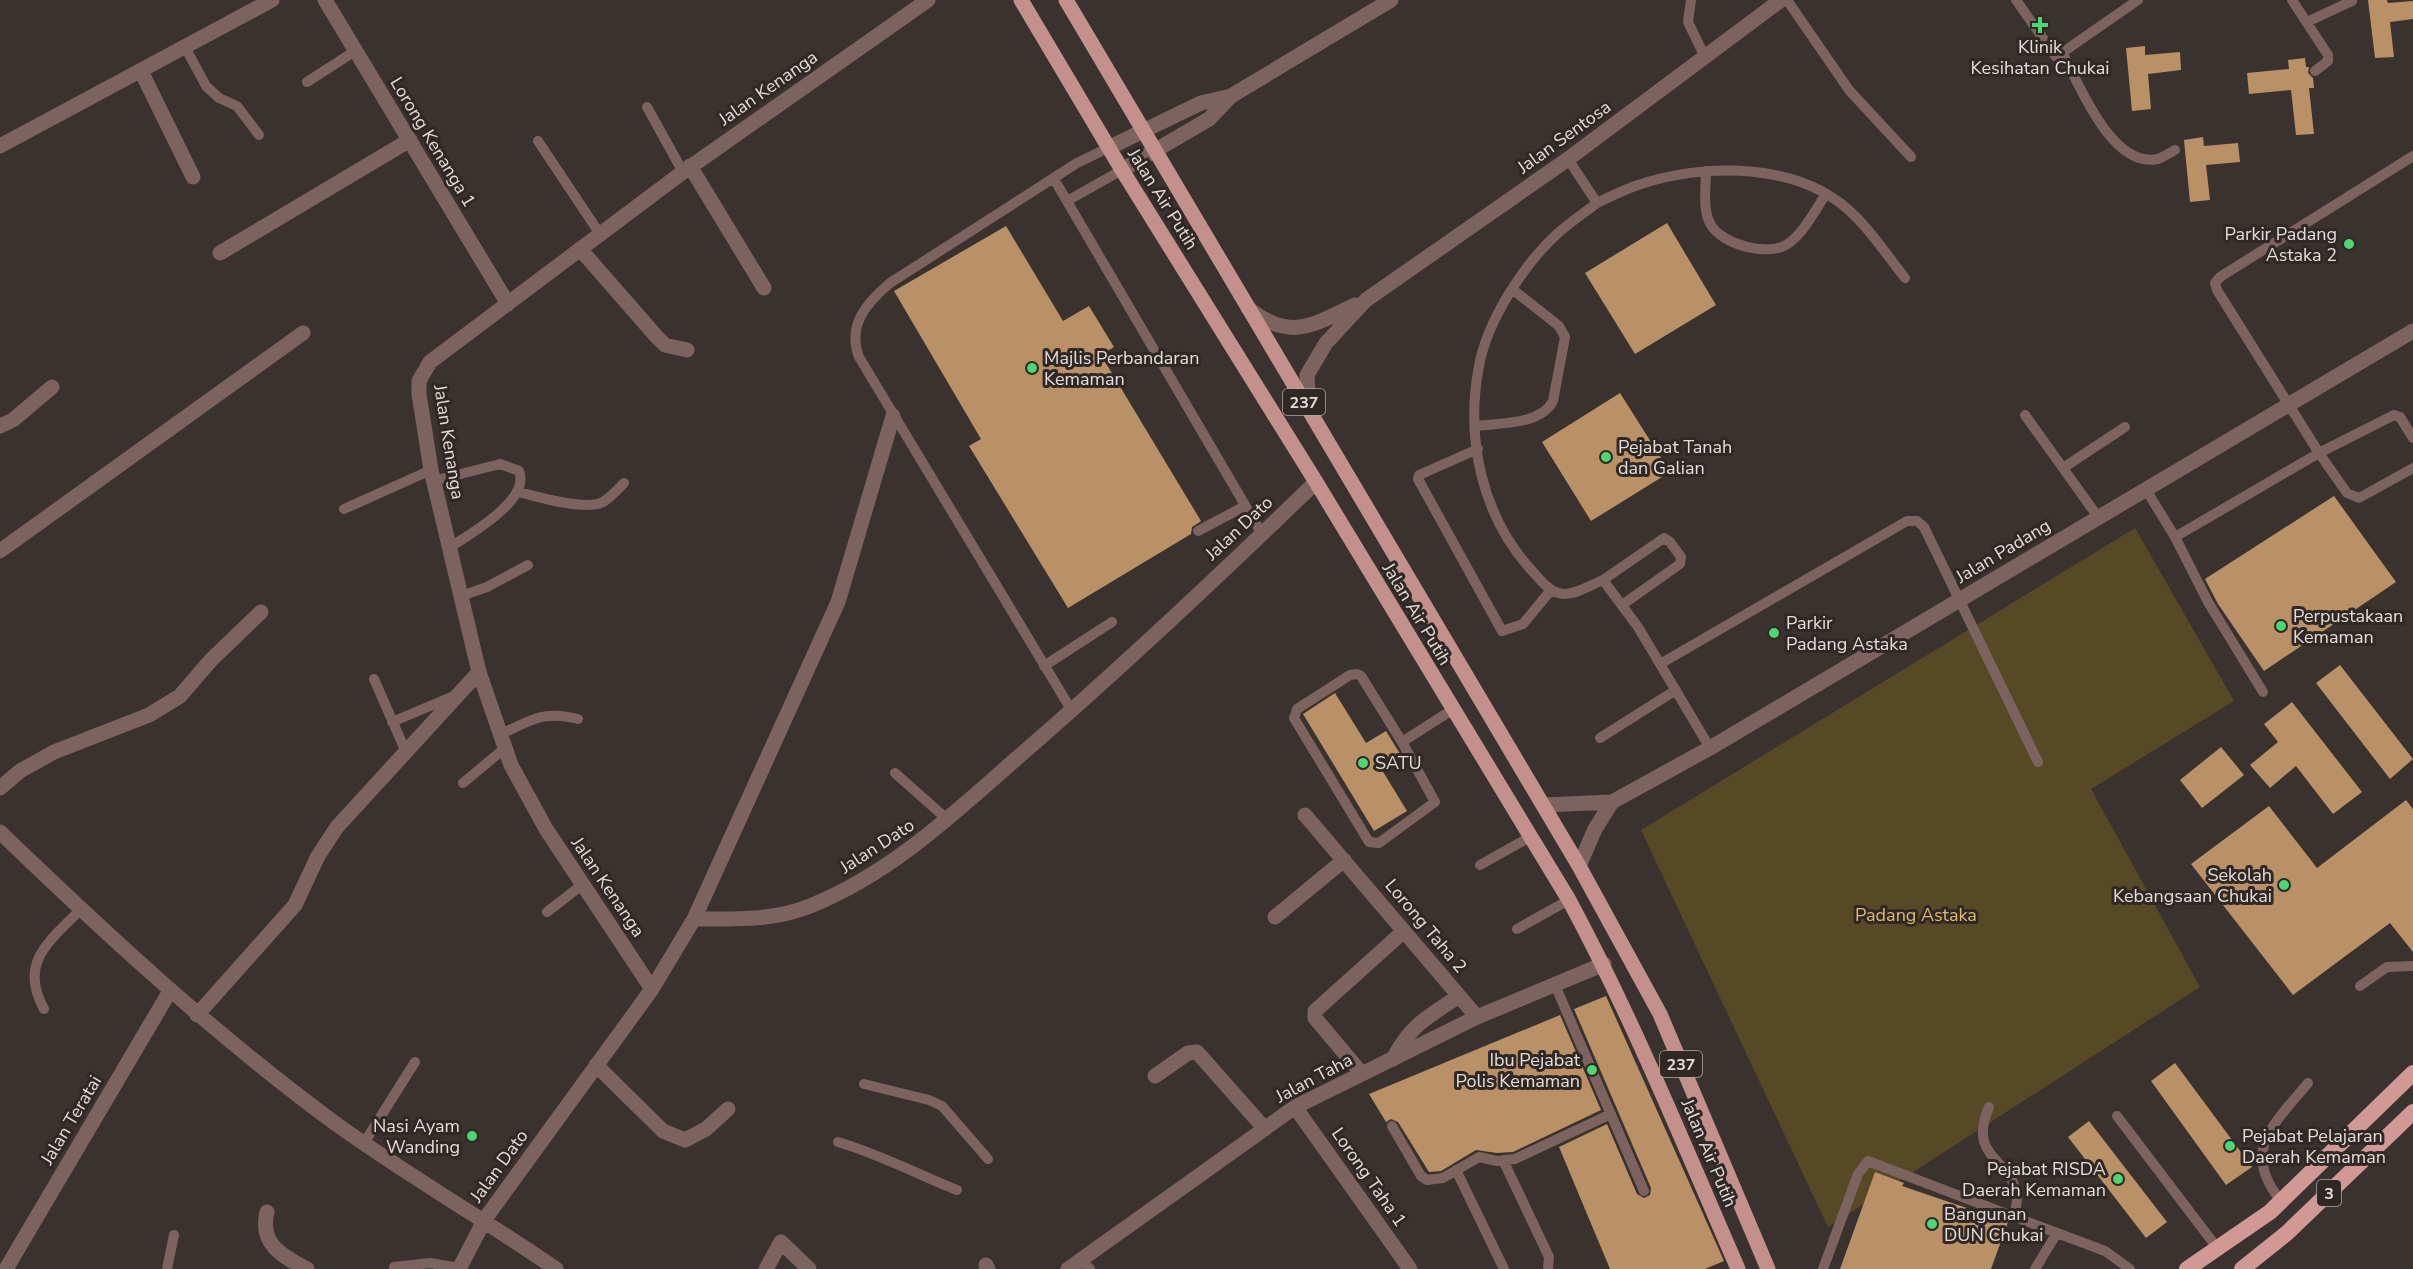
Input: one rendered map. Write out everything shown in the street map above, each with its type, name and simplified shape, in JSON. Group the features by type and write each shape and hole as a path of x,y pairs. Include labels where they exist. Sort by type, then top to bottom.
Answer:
{"highway":[{"name":"3","path":"2187,1269 2218,1249 2281,1201 2413,1073"},
{"name":"3","path":"2242,1269 2287,1233 2413,1112"}],"main road":[{"name":"Jalan Air Putih","path":"1022,0 1108,148 1316,482 1569,900 1604,964 1738,1269"},
{"name":"Jalan Air Putih","path":"1072,2 1143,132 1244,305 1318,424 1579,866 1660,1014 1767,1269"}],"street":[{"path":"0,146 272,0"},
{"name":"Lorong Kenanga 1","path":"325,0 508,304"},
{"name":"Jalan Kenanga","path":"652,988 528,799 503,741 479,672 432,476 419,394 423,371 430,362 686,169 928,0"},
{"path":"1122,170 1209,119 1231,96 1391,0"},
{"name":"Jalan Sentosa","path":"1366,300 1568,159 1781,0"},
{"path":"141,71 193,177"},
{"path":"1108,148 1201,103 1231,96"},
{"path":"220,253 410,141"},
{"path":"686,169 764,288"},
{"path":"580,249 665,345 687,350"},
{"path":"1244,305 1269,321 1298,328 1309,327 1366,300"},
{"path":"1318,424 1308,394 1307,375 1326,343 1366,300"},
{"name":"Jalan Padang","path":"1612,802 1710,748 2413,331"},
{"path":"0,551 303,333"},
{"path":"0,426 13,420 52,387"},
{"path":"694,919 838,602 893,416"},
{"name":"Jalan Dato","path":"459,1269 485,1219 652,988 694,919 779,917 852,887 890,864 948,820 1072,711 1316,482"},
{"path":"0,788 20,771 54,752 149,715 180,696 211,660 261,612"},
{"path":"197,1015 295,905 327,840 479,672"},
{"path":"1543,805 1612,802"},
{"path":"1579,866 1595,829 1612,802"},
{"name":"Lorong Taha 2","path":"1305,815 1477,1017"},
{"path":"0,832 170,991 278,1080 428,1187 485,1219"},
{"path":"1275,916 1344,860"},
{"path":"1362,1074 1316,1018 1315,1011 1404,931"},
{"name":"Jalan Taha","path":"1068,1269 1085,1264 1295,1107 1477,1017 1604,964"},
{"name":"Jalan Teratai","path":"6,1269 170,991"},
{"path":"1393,1059 1412,1028 1459,996"},
{"path":"1155,1076 1188,1053 1197,1052 1265,1129"},
{"path":"596,1065 663,1131 685,1140 706,1129 728,1109"},
{"name":"Lorong Taha 1","path":"1295,1107 1410,1269"},
{"path":"267,1212 264,1225 282,1263 307,1269"},
{"name":"Jalan Dato","path":"485,1219 556,1269"},
{"path":"766,1269 782,1242 809,1269"}],"lane":[{"path":"1691,0 1688,22 1705,57"},
{"path":"1787,0 1849,90 1911,157"},
{"path":"2016,0 2054,56 2063,54 2138,0"},
{"path":"2292,0 2328,55 2328,61 2315,71"},
{"path":"2307,22 2352,1"},
{"path":"185,47 206,86 219,98 237,106 260,135"},
{"path":"307,82 355,51"},
{"path":"2063,54 2097,118 2123,150 2134,156 2158,159 2175,150"},
{"path":"646,108 686,169"},
{"path":"538,141 600,234"},
{"path":"1072,711 893,416 854,344 854,330 867,305 890,284 1077,163 1108,148"},
{"path":"2413,156 2220,277 2216,283 2217,290 2319,453 2347,493 2359,498 2413,468"},
{"path":"1568,159 1597,203"},
{"path":"1066,201 1122,170"},
{"path":"1706,171 1706,214 1711,227 1738,243 1760,249 1774,250 1788,244 1798,234 1826,194"},
{"path":"1622,605 1680,564 1681,557 1670,542 1664,538 1603,580 1563,594 1551,590 1528,568 1499,524 1478,466 1475,426 1479,365 1491,329 1512,289 1556,235 1597,203 1635,186 1706,171 1749,172 1783,178 1826,194 1856,216 1905,278"},
{"path":"1054,179 1262,534"},
{"path":"1475,426 1536,417 1548,410 1553,401 1565,337 1559,326 1512,289"},
{"path":"2025,415 2098,517"},
{"path":"2175,537 2319,453 2394,415 2400,417 2413,438"},
{"path":"2063,468 2125,427"},
{"path":"1478,449 1419,475 1418,479 1502,631 1523,624 1551,590"},
{"path":"344,509 432,476 500,464 519,471 522,478 519,492 480,527 449,548"},
{"path":"519,492 548,500 592,504 603,502 624,483"},
{"path":"2145,488 2175,537 2208,602 2263,692"},
{"path":"1198,531 1245,507"},
{"path":"1660,664 1907,521 1917,521 1924,527 2038,762"},
{"path":"461,596 487,587 528,565"},
{"path":"1603,580 1660,664 1710,748"},
{"path":"1044,666 1112,622"},
{"path":"1357,674 1361,676 1402,742 1435,802 1379,843 1370,843 1294,718 1294,713 1350,675 1357,674"},
{"path":"374,679 405,752"},
{"path":"1599,738 1676,690"},
{"path":"392,722 458,694"},
{"path":"1402,742 1452,710"},
{"path":"463,783 503,741 542,715 557,713 578,719"},
{"path":"895,773 948,820"},
{"path":"1480,865 1532,836"},
{"path":"547,912 583,884"},
{"path":"1517,929 1569,900"},
{"path":"44,1009 35,993 34,968 42,950 81,909"},
{"path":"2360,986 2387,967 2413,966"},
{"path":"1555,985 1644,1191"},
{"path":"364,1143 415,1062"},
{"path":"2281,1201 2268,1184 2262,1171 2262,1146 2275,1123 2308,1083"},
{"path":"864,1084 929,1100 942,1106 988,1160"},
{"path":"1989,1107 1983,1122 1982,1134 1985,1146 2012,1182 2017,1198 2014,1217"},
{"path":"1392,1126 1421,1176 1428,1180 1443,1178 1479,1157 1515,1159 1611,1114"},
{"path":"2117,1116 2218,1249"},
{"path":"838,1142 874,1153 910,1172 957,1190"},
{"path":"1503,1160 1550,1257 1548,1269"},
{"path":"1823,1269 1858,1174 1868,1161 2105,1251 2130,1269"},
{"path":"1456,1170 1504,1269"},
{"path":"2035,1269 2057,1233"},
{"path":"167,1269 174,1235"},
{"path":"394,1267 430,1263 459,1269"}],"green space":[{"name":"Padang Astaka","path":"2135,528 2234,701 2091,789 2200,987 1828,1227 1641,830"}],"building":[{"path":"2368,0 2387,0 2388,3 2413,1 2413,19 2390,22 2394,57 2375,58"},
{"path":"2145,46 2145,55 2180,52 2181,70 2148,74 2151,109 2132,111 2126,48"},
{"path":"2305,58 2306,67 2309,67 2308,73 2313,78 2314,88 2309,88 2314,134 2296,135 2291,90 2249,94 2247,73 2289,69 2288,60"},
{"path":"2203,137 2204,146 2238,143 2240,162 2206,165 2210,200 2190,202 2184,140"},
{"path":"1667,223 1716,305 1635,354 1585,273"},
{"path":"1006,226 1063,321 1089,306 1114,347 1101,355 1201,521 1192,527 1191,534 1068,608 969,446 981,439 894,291"},
{"name":"Pejabat Tanah dan Galian","path":"1620,393 1670,472 1591,521 1542,442"},
{"name":"Perpustakaan Kemaman","path":"2334,496 2396,582 2264,671 2218,604 2205,579"},
{"path":"2340,665 2413,759 2390,779 2316,683"},
{"name":"SATU","path":"1335,693 1366,743 1386,731 1402,757 1382,770 1407,811 1374,831 1303,714"},
{"path":"2292,702 2362,792 2333,814 2296,766 2270,788 2250,765 2278,742 2264,724"},
{"path":"2221,747 2244,775 2202,808 2180,780"},
{"path":"2406,800 2413,809 2413,952 2390,923 2293,995 2191,864 2269,806 2317,868"},
{"path":"1606,996 1724,1261 1705,1269 1610,1269 1559,1147 1607,1124 1637,1194 1644,1198 1650,1195 1651,1188 1574,1009"},
{"path":"1560,1015 1601,1110 1513,1152 1497,1153 1476,1150 1441,1171 1429,1172 1398,1122 1391,1119 1386,1122 1369,1094"},
{"path":"2175,1063 2252,1167 2226,1185 2151,1081"},
{"name":"Pejabat RISDA Daerah Kemaman","path":"2089,1121 2167,1222 2146,1238 2068,1137"},
{"path":"1875,1172 1904,1183 1902,1186 2008,1222 1991,1269 1840,1269"}],"place":[{"name":"Klinik Kesihatan Chukai","path":"2040,25"},
{"name":"Parkir Padang Astaka 2","path":"2349,244"},
{"name":"Majlis Perbandaran Kemaman","path":"1032,368"},
{"name":"Pejabat Tanah dan Galian","path":"1606,457"},
{"name":"Perpustakaan Kemaman","path":"2281,626"},
{"name":"Parkir Padang Astaka","path":"1774,633"},
{"name":"SATU","path":"1363,763"},
{"name":"Sekolah Kebangsaan Chukai","path":"2284,885"},
{"name":"Ibu Pejabat Polis Kemaman","path":"1592,1070"},
{"name":"Nasi Ayam Wanding","path":"472,1136"},
{"name":"Pejabat Pelajaran Daerah Kemaman","path":"2230,1146"},
{"name":"Pejabat RISDA Daerah Kemaman","path":"2118,1179"},
{"name":"Bangunan DUN Chukai","path":"1932,1224"}]}
